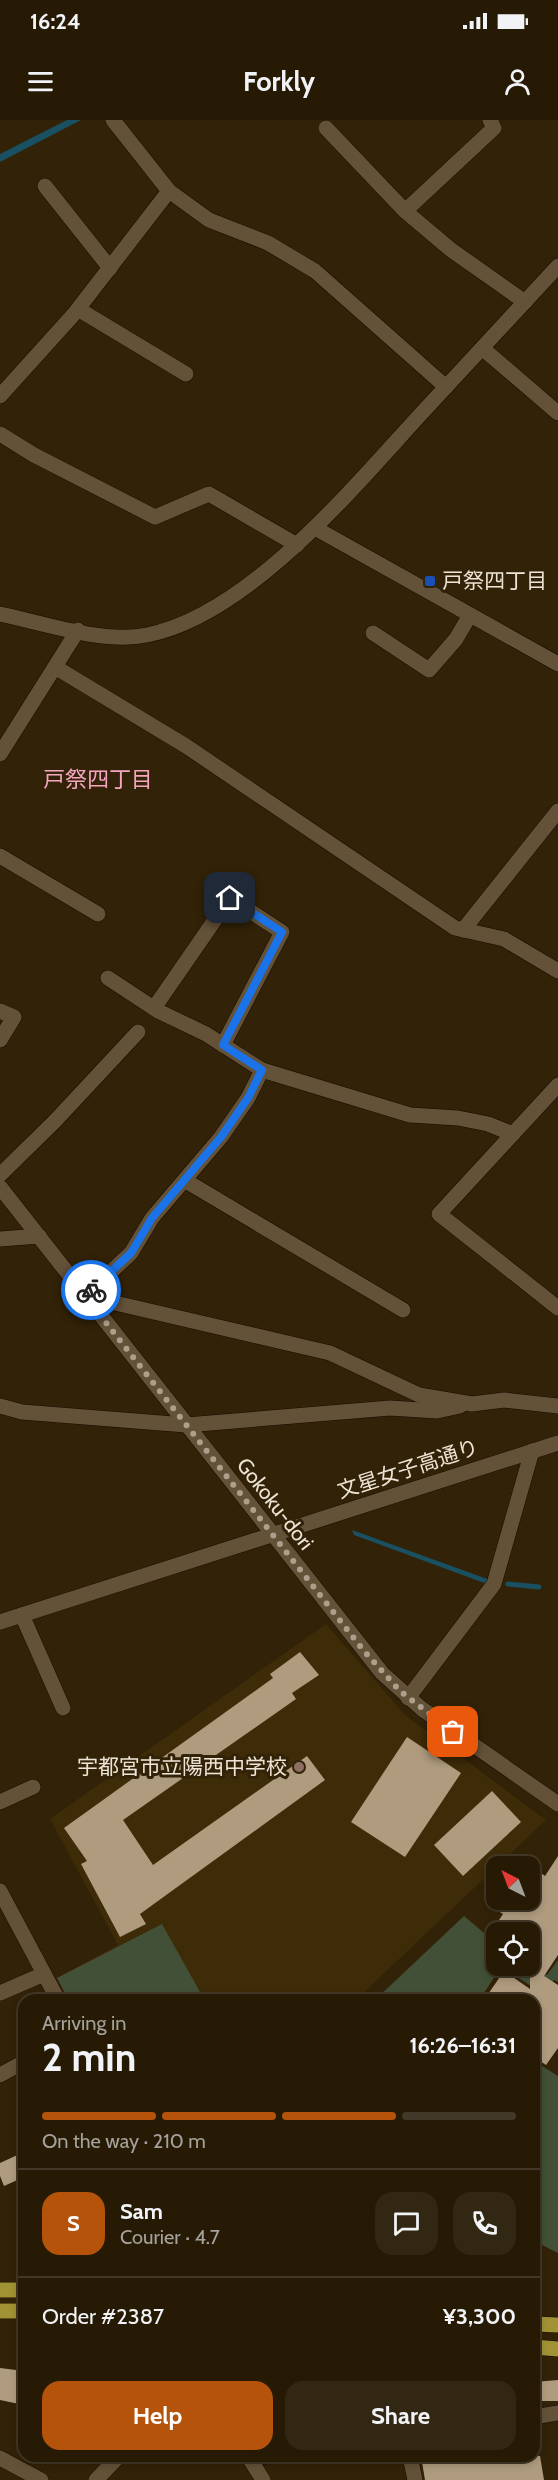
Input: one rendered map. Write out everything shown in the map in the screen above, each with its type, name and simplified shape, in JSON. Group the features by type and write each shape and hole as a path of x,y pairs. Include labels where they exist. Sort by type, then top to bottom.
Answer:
{"main road":[{"path":"0,2290 18,2290"},
{"path":"0,2310 18,2311"},
{"path":"540,2324 558,2325"},
{"path":"540,2348 558,2349"}],"street":[{"path":"113,120 169,191 209,220 268,243 315,271 446,387"},
{"path":"405,211 494,128 490,120"},
{"path":"326,128 405,211 450,249 525,302"},
{"path":"45,186 110,268"},
{"path":"0,396 78,309 169,191"},
{"path":"0,614 78,630 128,637 162,632 194,618 235,594 315,528 558,266"},
{"path":"78,309 186,374"},
{"path":"482,348 558,413"},
{"path":"0,434 34,455 155,517 209,495 297,545"},
{"path":"315,528 558,664"},
{"path":"373,633 429,670 456,639 470,615"},
{"path":"0,754 78,630"},
{"path":"55,667 186,746 455,928 504,939 558,971"},
{"path":"463,930 558,811"},
{"path":"0,856 98,914"},
{"path":"154,1008 230,898 282,932 223,1045"},
{"path":"108,978 154,1008 223,1045 262,1070 410,1115 458,1118 489,1124 513,1134"},
{"path":"0,1011 14,1017 0,1040"},
{"path":"0,1174 55,1121 138,1032"},
{"path":"85,1296 131,1253 152,1218 186,1181 248,1098 262,1070"},
{"path":"558,1085 439,1214 558,1308"},
{"path":"186,1181 403,1310"},
{"name":"Gokoku-dori","path":"0,1186 382,1673 408,1698 453,1732 558,1804"},
{"path":"0,1239 39,1236"},
{"path":"85,1296 330,1353 419,1395 472,1404"},
{"path":"0,1406 22,1412 186,1425 390,1408 437,1411 504,1400 558,1406"},
{"name":"文星女子高通り","path":"0,1622 558,1443"},
{"path":"408,1698 494,1584 532,1451"},
{"path":"22,1615 63,1708"},
{"path":"0,1802 33,1787"},
{"path":"0,1891 55,1994"},
{"path":"0,1993 44,1974"},
{"path":"0,2075 18,2065"},
{"path":"540,2416 558,2414"},
{"path":"0,2458 41,2480"},
{"path":"96,2480 113,2462"},
{"path":"252,2462 263,2480"},
{"path":"411,2462 415,2480"}],"shaded area":[{"name":"宇都宮市立陽西中学校","path":"326,1624 405,1715 546,1820 508,1856 486,1856 486,1877 362,1994 65,1994 57,1978 118,1945 50,1819"}],"green space":[{"path":"464,1916 486,1935 486,1976 495,1976 483,1994 381,1994"},
{"path":"162,1924 201,1994 65,1994 57,1978"},
{"path":"558,1960 558,1982 554,1980 544,1994 515,1976 540,1976 540,1971 547,1975"},
{"path":"540,2065 558,2076 558,2253 540,2244"}],"water":[{"path":"67,120 81,120 0,162 0,154"},
{"path":"352,1530 490,1580 487,1584 354,1535"}],"building":[{"path":"300,1652 319,1675 292,1693 296,1699 123,1820 153,1865 307,1756 325,1780 140,1914 146,1924 120,1937 81,1864 87,1861 64,1828 273,1678 270,1674"},
{"path":"407,1737 461,1773 405,1857 351,1822"},
{"path":"492,1791 521,1822 463,1876 434,1845"},
{"path":"558,1856 558,1955 544,1976 558,1985 558,2048 546,2065 540,2061 540,1994 488,1994 501,1976 511,1976 530,1989 530,1976 540,1976 540,1922 498,1922 503,1914 497,1910 540,1910 540,1872 545,1876"},
{"path":"18,2155 18,2180 4,2186 0,2176 0,2163"},
{"path":"0,2368 18,2370 18,2404 0,2400"},
{"path":"558,2380 558,2401 540,2401 540,2382"},
{"path":"540,2456 544,2480 425,2480 422,2462 540,2462"}],"waterway":[{"path":"508,1584 539,1587"}],"way so far":[{"path":"91,1290 85,1296 382,1673 400,1691 453,1732"}],"place":[{"name":"戸祭四丁目","path":"430,581"},
{"name":"宇都宮市立陽西中学校","path":"299,1767"}],"district":[{"name":"戸祭四丁目","path":"98,779"}],"route":[{"path":"91,1290 111,1274 131,1253 152,1218 186,1181 221,1137 248,1098 262,1070 223,1045 282,932 230,898"}]}
